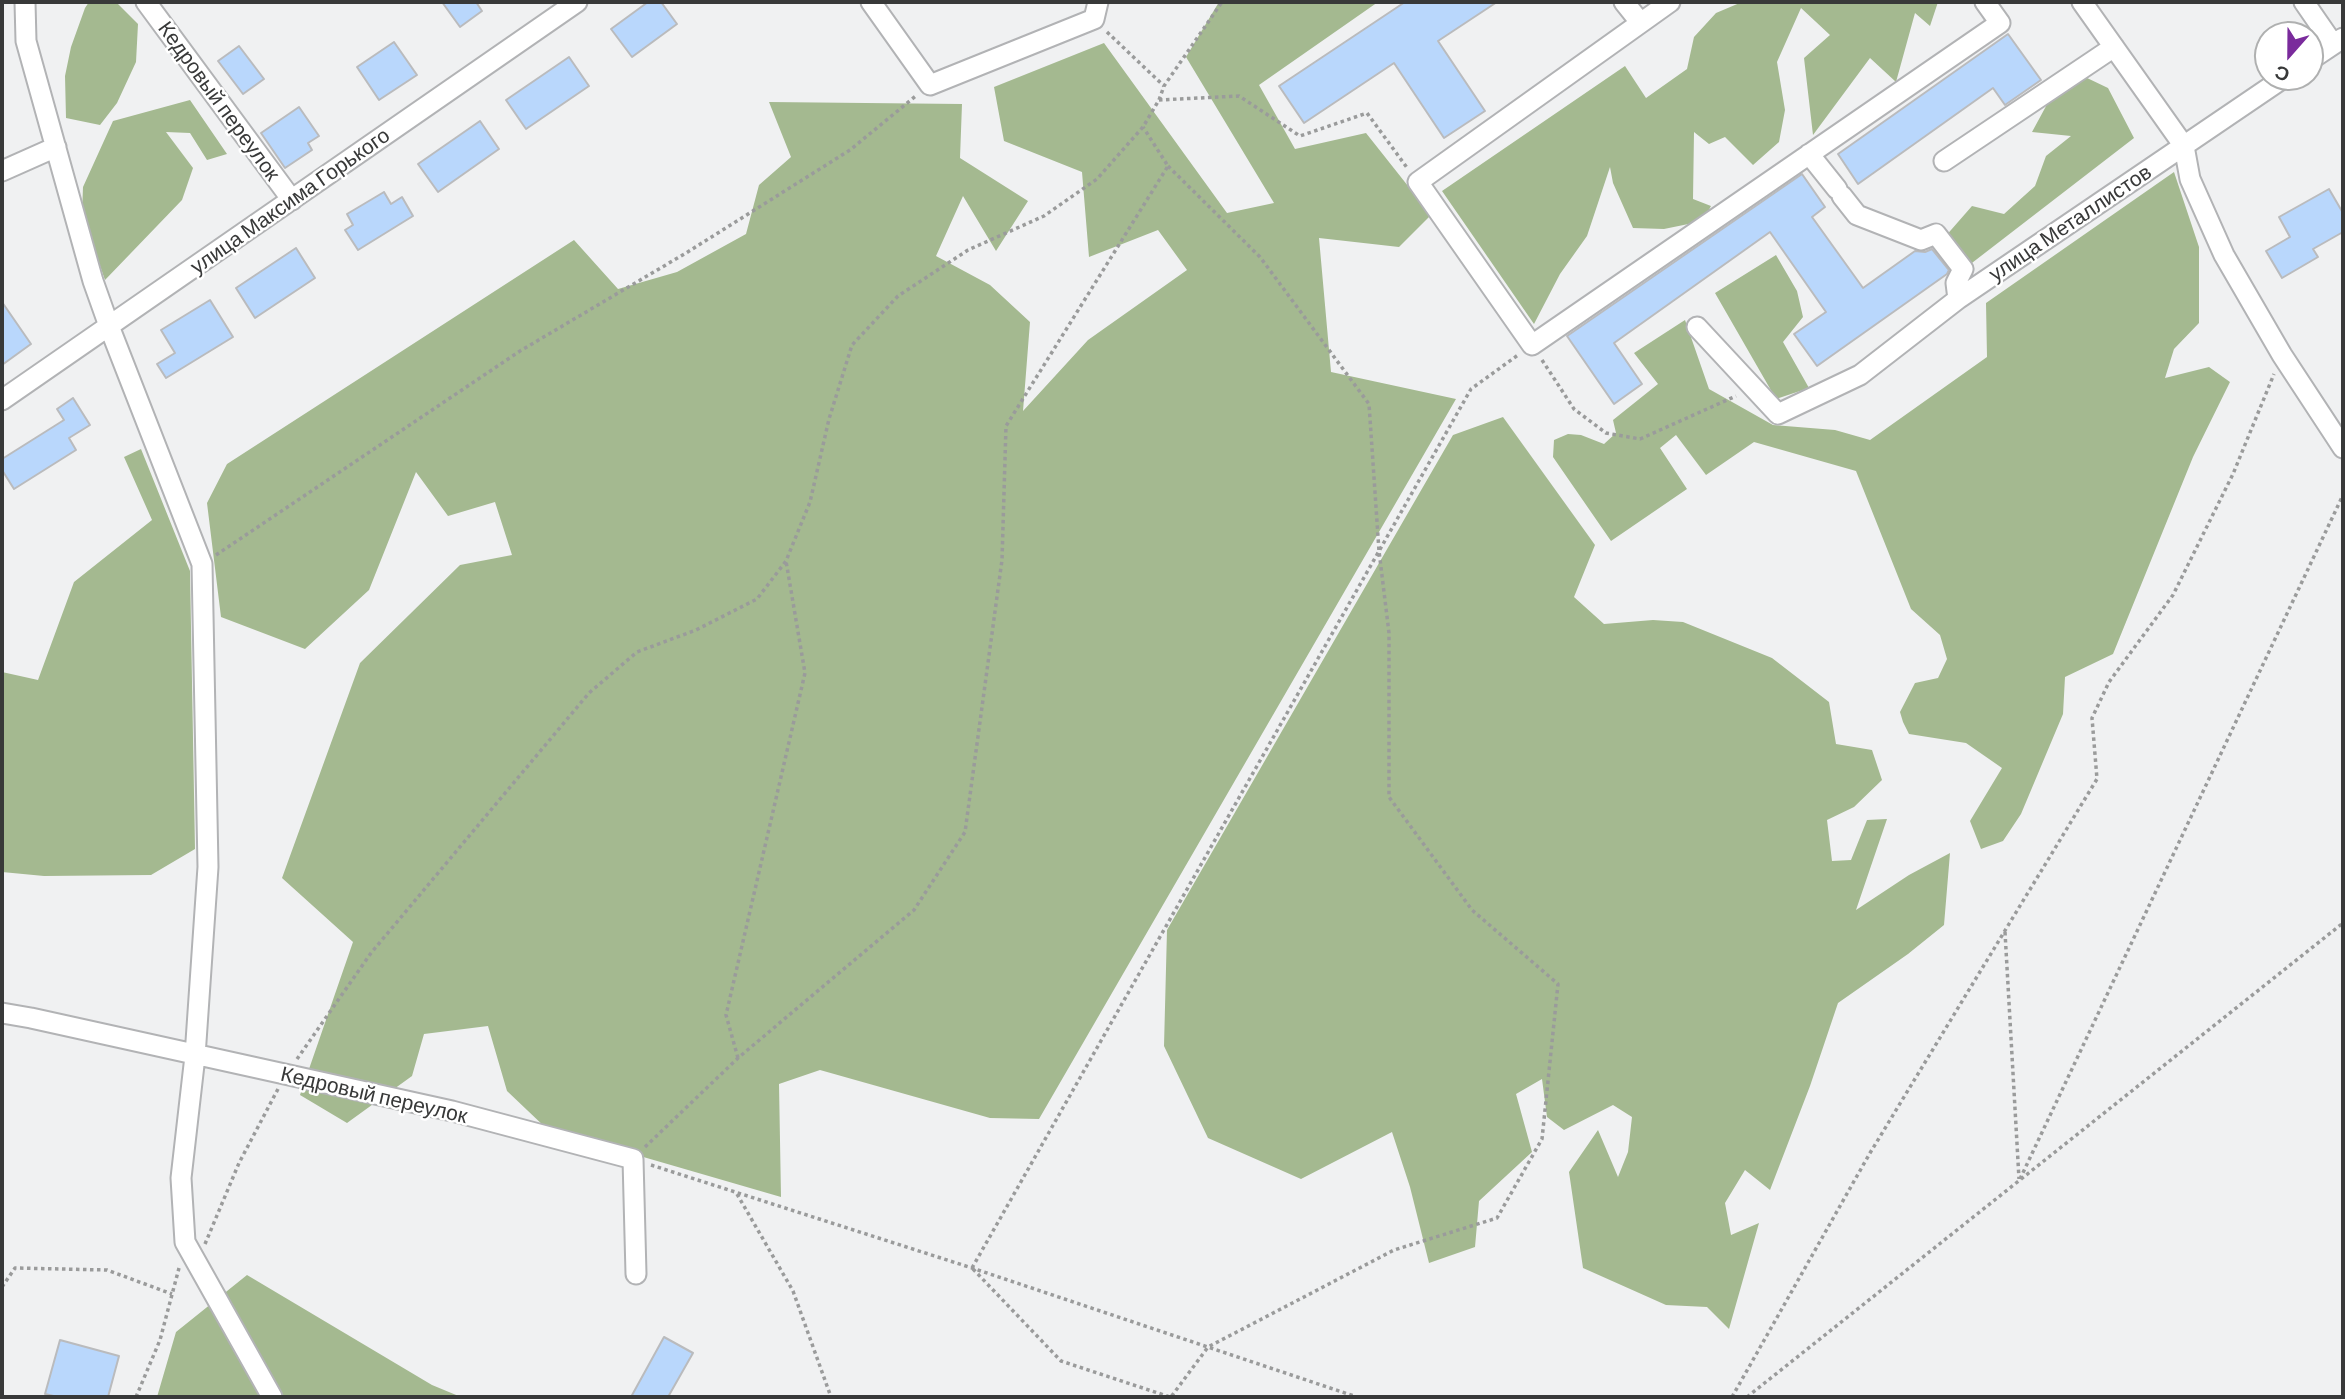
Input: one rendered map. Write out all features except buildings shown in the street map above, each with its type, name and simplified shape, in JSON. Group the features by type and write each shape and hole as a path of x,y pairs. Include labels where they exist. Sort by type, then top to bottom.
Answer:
{"street":[{"path":"25,2 26,41 93,281 202,564 208,867 195,1056 181,1178 185,1242 272,1397"},
{"name":"Кедровый переулок","path":"146,2 292,200"},
{"name":"улица Максима Горького","path":"2,400 577,2"},
{"path":"871,2 930,85 1096,11"},
{"path":"1624,2 1640,22"},
{"path":"1670,2 1418,182 1532,345 2000,23 1985,2"},
{"path":"2082,2 2184,146 2190,179 2224,255 2282,355 2343,448"},
{"path":"2304,2 2338,41"},
{"path":"1944,160 2114,47"},
{"name":"улица Металлистов","path":"1754,387 1779,414 1860,374 1958,299 2265,91"},
{"path":"2,171 55,147"},
{"path":"1809,154 1857,215 1921,240 1936,234 1963,269 1956,283 1958,299"},
{"path":"1697,327 1754,387"},
{"name":"Кедровый переулок","path":"2,1013 452,1111 633,1159"},
{"path":"633,1159 635,1274"}],"path":[{"path":"197,1263 239,1163 286,1076 371,953 590,693 637,652 696,630 757,599 786,561 810,502 829,419 852,345 898,296 968,250 1044,216 1097,180 1143,127 1164,86 1222,2"},
{"path":"1096,11 1164,86"},
{"path":"202,564 520,351 686,253 850,150 930,85"},
{"path":"1159,100 1239,96 1300,136 1367,113 1418,182"},
{"path":"972,1268 1061,1361 1171,1397 1208,1347 1394,1250 1497,1217 1542,1139 1558,984 1472,910 1389,797 1388,633 1379,551 1369,404 1260,257 1168,166 1143,127"},
{"path":"1168,166 1006,426 1002,560 965,832 914,910 738,1058 633,1159 972,1268 1357,1397"},
{"path":"972,1268 1471,389 1532,345 1574,409 1606,433 1640,439 1754,387"},
{"path":"1732,1397 1870,1153 2097,779 2092,718 2109,682 2173,595 2233,474 2282,355"},
{"path":"2019,1181 2343,495"},
{"path":"738,1058 726,1015 805,673 786,561"},
{"path":"1747,1397 2343,923"},
{"path":"2005,930 2019,1181"},
{"path":"736,1192 793,1291 831,1397"},
{"path":"136,1397 160,1340 185,1242"},
{"path":"2,1287 15,1268 107,1270 172,1294"}],"green space":[{"path":"89,2 116,2 138,24 136,62 117,103 100,125 66,118 65,76 71,47"},
{"path":"1219,2 1378,2 1259,85 1295,149 1366,133 1431,215 1399,247 1319,238 1331,372 1456,399 1039,1119 990,1118 820,1070 779,1084 781,1197 547,1129 507,1091 488,1026 424,1034 412,1076 347,1123 300,1095 353,942 282,878 360,663 460,565 512,555 495,502 448,516 416,472 369,590 305,649 221,617 207,503 227,464 574,240 618,289 677,272 746,234 759,185 791,157 769,102 962,104 960,158 1028,201 996,251 963,196 936,256 990,285 1030,322 1023,411 1088,340 1187,270 1158,230 1089,257 1082,172 1004,141 994,87 1104,43 1227,213 1274,203 1186,57"},
{"path":"1742,2 1938,2 1930,26 1915,13 1896,82 1870,58 1813,135 1804,58 1830,35 1801,8 1777,62 1785,110 1779,142 1753,165 1725,137 1709,144 1694,132 1693,199 1711,206 1703,221 1664,229 1633,228 1613,183 1610,167 1587,236 1560,274 1534,324 1442,191 1625,66 1646,98 1687,69 1694,37 1716,13"},
{"path":"2085,77 2108,88 2134,138 1968,266 1944,238 1972,206 2004,214 2035,186 2046,156 2071,136 2032,132 2051,97"},
{"path":"190,100 227,154 207,160 190,133 166,132 193,168 182,200 105,280 82,214 83,187 113,121"},
{"path":"2174,172 2199,247 2199,323 2174,349 2165,378 2209,367 2230,382 2193,457 2113,654 2065,677 2063,714 2021,814 2003,841 1981,849 1970,821 2002,768 1966,743 1909,734 1903,722 1900,712 1915,683 1938,678 1947,659 1940,635 1911,609 1856,471 1754,442 1706,475 1676,435 1660,448 1687,489 1611,541 1553,457 1554,440 1568,434 1581,435 1604,444 1616,433 1613,420 1658,384 1634,353 1685,320 1709,389 1773,425 1835,430 1870,440 1987,357 1986,303"},
{"path":"1776,255 1797,291 1803,317 1783,342 1809,388 1776,399 1715,293"},
{"path":"1503,417 1595,545 1574,597 1604,624 1653,620 1683,622 1772,658 1829,702 1836,744 1872,750 1882,780 1854,807 1827,820 1832,861 1851,860 1867,820 1887,819 1856,910 1909,875 1950,853 1944,925 1838,1003 1770,1190 1745,1170 1725,1203 1731,1235 1759,1223 1729,1329 1707,1307 1666,1305 1583,1268 1569,1172 1598,1130 1618,1177 1628,1152 1632,1117 1613,1105 1564,1130 1547,1117 1542,1079 1516,1094 1532,1152 1479,1201 1475,1247 1429,1263 1410,1187 1392,1132 1301,1179 1208,1138 1164,1046 1167,930 1453,435"},
{"path":"141,449 190,571 195,849 151,875 44,876 2,872 2,672 38,680 74,582 152,520 124,457"},
{"path":"247,1275 432,1385 461,1397 157,1397 176,1332"}]}
